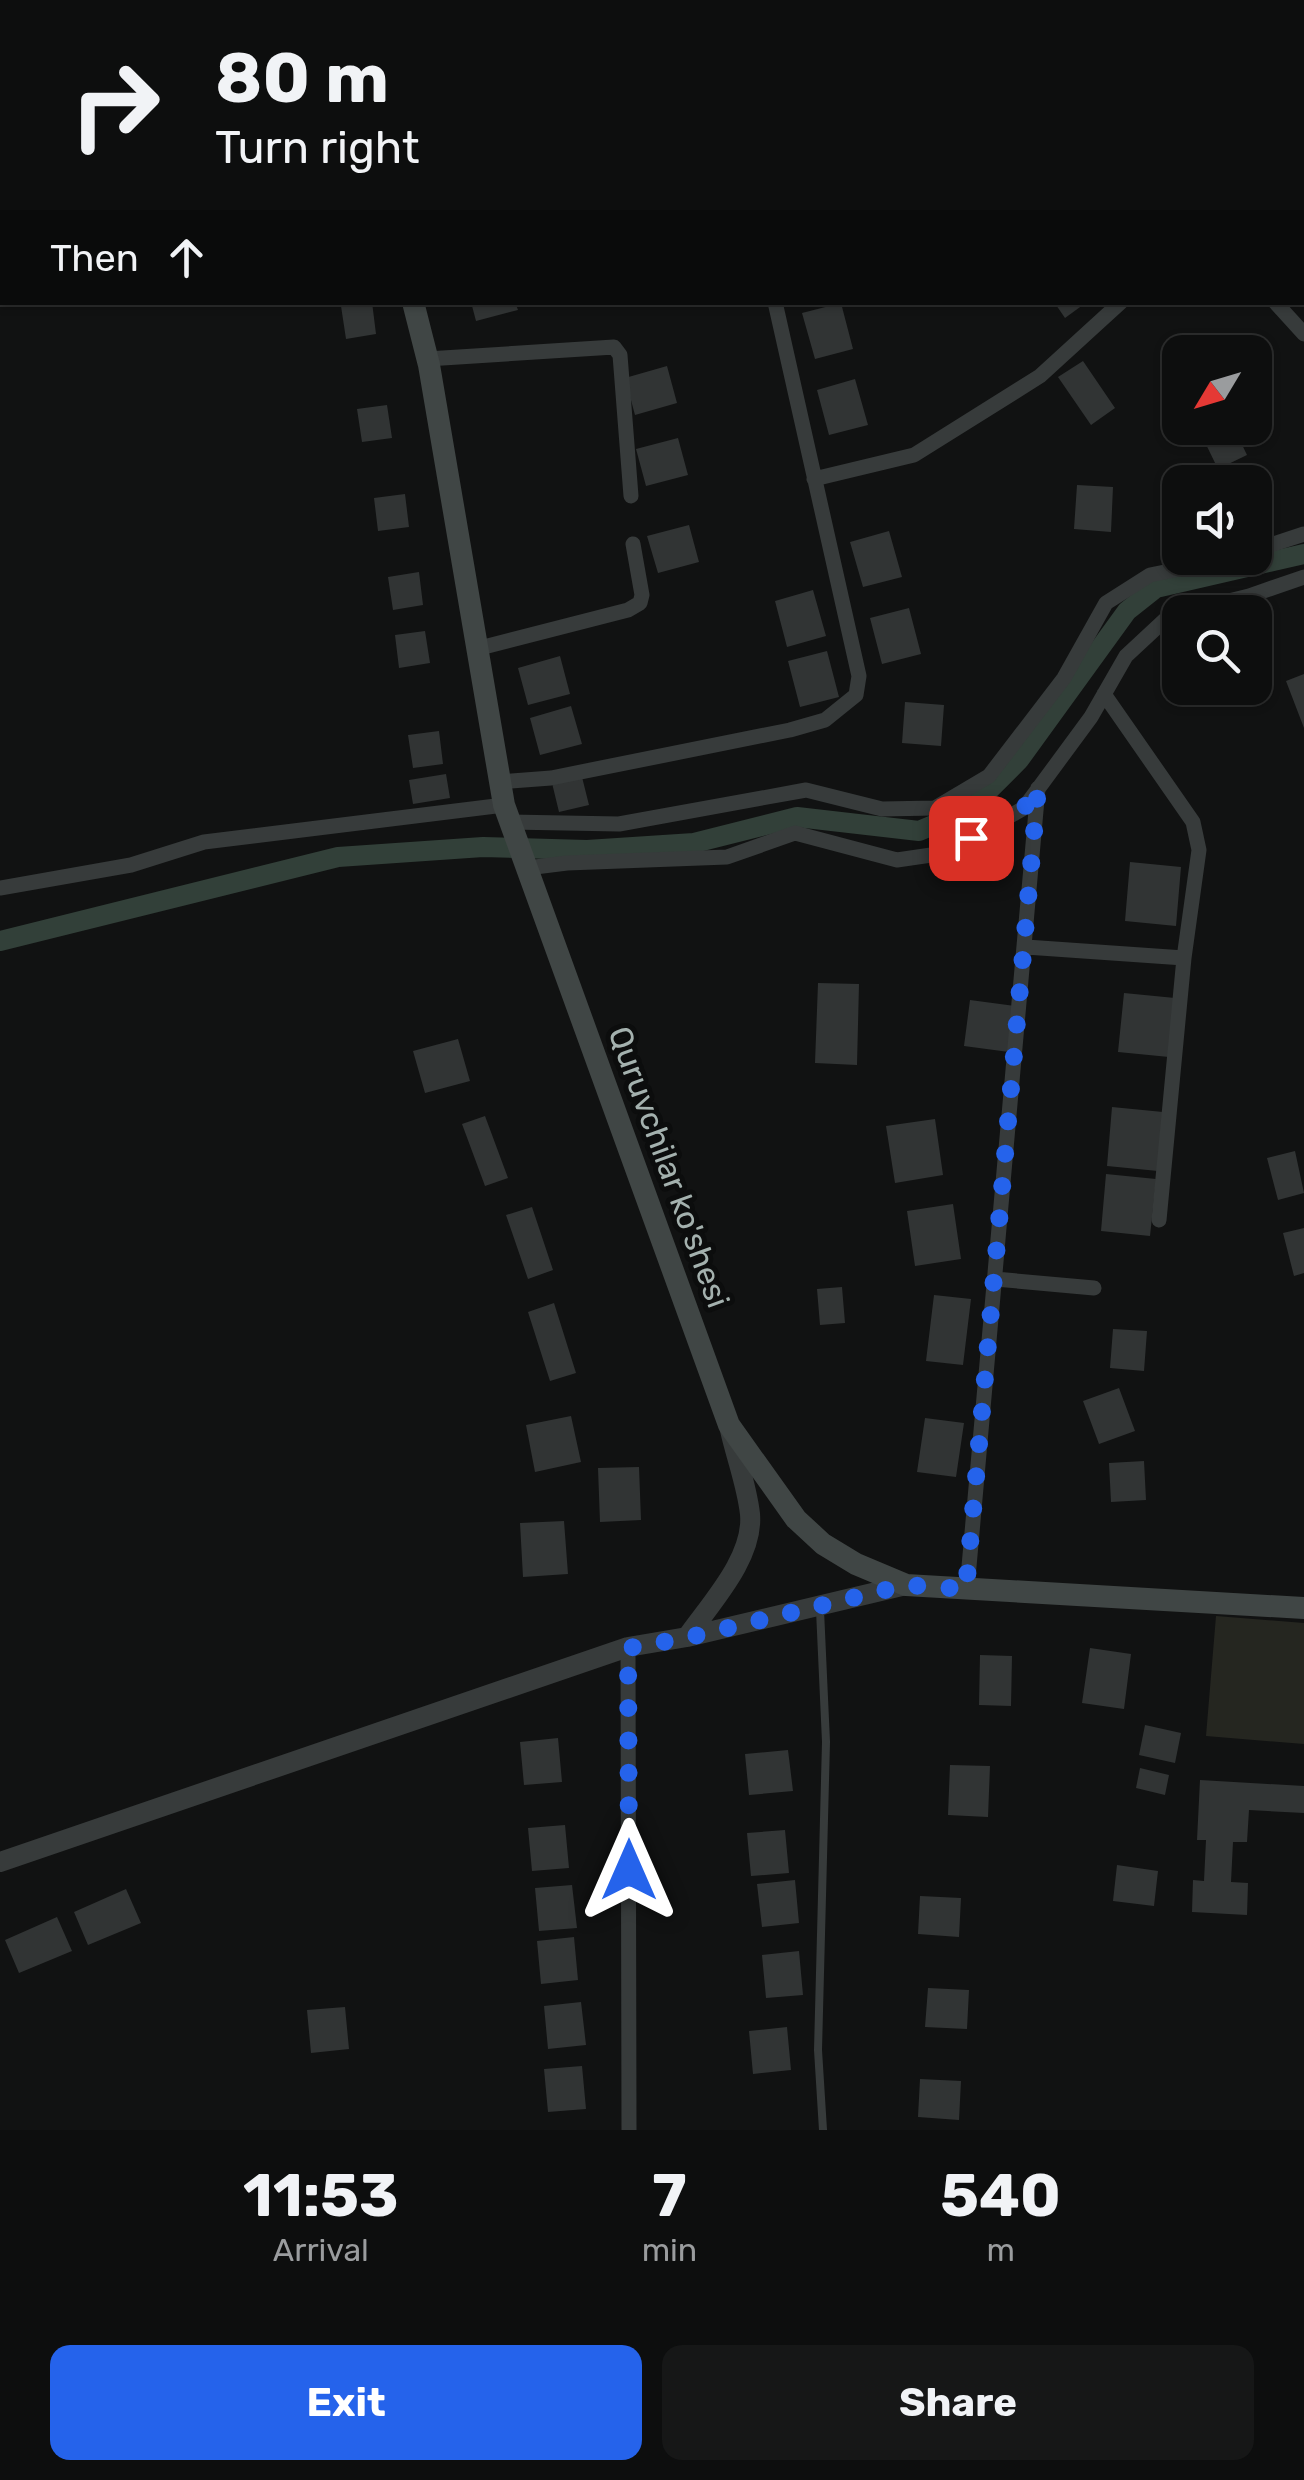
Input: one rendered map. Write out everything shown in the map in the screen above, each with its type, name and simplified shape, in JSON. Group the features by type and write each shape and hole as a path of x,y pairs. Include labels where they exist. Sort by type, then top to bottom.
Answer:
{"main road":[{"name":"Quruvchilar ko'shesi","path":"413,305 427,359 498,782 728,1425 796,1520 823,1544 856,1564 906,1585 1304,1608"}],"street":[{"path":"498,782 551,778 790,730 825,720 856,695 859,676 776,305"},
{"path":"814,478 914,455 1040,376 1117,305"},
{"path":"1278,305 1304,334"},
{"path":"427,359 614,346 620,355 632,496"},
{"path":"1272,544 1304,534"},
{"path":"476,649 628,610 640,602 632,544"},
{"path":"0,888 131,865 204,842 509,820 619,824 806,790 882,809 935,808 989,776 1064,678 1106,604 1150,575 1162,573"},
{"path":"1252,595 1304,577"},
{"path":"525,862 727,857 795,833 897,860 945,853 1024,808 1126,656 1162,623"},
{"path":"1104,694 1193,822 1199,850 1184,958 1159,1220"},
{"path":"966,1589 1038,788"},
{"path":"1026,947 1184,958"},
{"path":"996,1280 1094,1288"},
{"path":"686,1638 733,1570 745,1545 751,1516 728,1425"},
{"path":"0,1862 628,1648 686,1638 906,1585"},
{"path":"628,1648 629,2130"}],"lane":[{"path":"820,1606 826,1742 818,2050 822,2130"}],"shaded area":[{"path":"1216,1616 1304,1623 1304,1744 1206,1736"}],"building":[{"path":"372,305 376,334 346,339 341,306"},
{"path":"472,305 516,305 518,310 476,321"},
{"path":"842,305 853,349 815,359 802,313"},
{"path":"1056,305 1083,305 1065,318"},
{"path":"1083,361 1115,408 1091,425 1058,377"},
{"path":"667,366 677,403 635,415 625,378"},
{"path":"855,379 868,425 829,435 817,390"},
{"path":"387,405 392,438 362,442 357,409"},
{"path":"678,438 688,475 646,486 636,449"},
{"path":"1206,445 1242,445 1247,455 1226,465 1216,465"},
{"path":"1077,485 1113,487 1111,532 1074,529"},
{"path":"405,494 409,527 378,531 374,498"},
{"path":"689,525 699,562 658,573 647,536"},
{"path":"889,531 902,577 863,587 850,542"},
{"path":"419,572 423,605 393,610 388,577"},
{"path":"813,590 826,636 787,647 775,601"},
{"path":"909,608 921,654 882,664 870,618"},
{"path":"425,631 430,663 399,668 395,635"},
{"path":"827,651 839,697 800,707 788,661"},
{"path":"560,656 570,694 528,705 518,668"},
{"path":"1304,674 1304,728 1286,681"},
{"path":"905,702 944,705 941,746 902,743"},
{"path":"571,706 582,744 540,755 530,718"},
{"path":"439,731 443,764 413,768 408,735"},
{"path":"446,774 450,798 413,804 409,780"},
{"path":"582,777 589,805 559,812 552,783"},
{"path":"1130,862 1181,867 1176,926 1125,921"},
{"path":"818,983 859,984 857,1065 815,1063"},
{"path":"1124,993 1175,998 1169,1057 1118,1052"},
{"path":"970,1000 1015,1006 1009,1052 964,1046"},
{"path":"458,1039 470,1081 425,1093 413,1051"},
{"path":"1112,1107 1163,1112 1158,1171 1107,1166"},
{"path":"485,1116 508,1178 485,1186 462,1124"},
{"path":"935,1119 943,1175 895,1183 886,1126"},
{"path":"1295,1151 1304,1193 1278,1200 1267,1158"},
{"path":"1106,1174 1156,1179 1150,1236 1101,1231"},
{"path":"953,1204 961,1259 915,1266 907,1211"},
{"path":"532,1207 553,1270 528,1279 506,1215"},
{"path":"1304,1228 1304,1273 1294,1276 1283,1233"},
{"path":"842,1287 845,1323 820,1325 817,1289"},
{"path":"934,1295 971,1299 963,1365 926,1361"},
{"path":"554,1303 576,1373 550,1381 528,1312"},
{"path":"1113,1329 1147,1331 1144,1371 1110,1368"},
{"path":"1119,1388 1135,1431 1099,1444 1083,1401"},
{"path":"571,1416 581,1462 535,1472 526,1425"},
{"path":"925,1418 964,1423 956,1477 917,1472"},
{"path":"1144,1461 1146,1500 1111,1502 1109,1463"},
{"path":"639,1467 641,1520 600,1522 598,1468"},
{"path":"564,1521 568,1574 523,1577 520,1523"},
{"path":"1090,1648 1131,1654 1124,1709 1082,1703"},
{"path":"980,1655 1012,1656 1011,1706 979,1705"},
{"path":"1145,1725 1181,1733 1175,1763 1139,1755"},
{"path":"558,1738 562,1782 524,1785 520,1742"},
{"path":"788,1750 793,1791 749,1795 745,1754"},
{"path":"950,1765 990,1766 988,1817 948,1815"},
{"path":"1140,1768 1169,1775 1165,1795 1136,1788"},
{"path":"1200,1780 1304,1786 1304,1813 1249,1810 1247,1842 1233,1842 1231,1882 1248,1883 1247,1915 1192,1912 1193,1880 1204,1881 1206,1840 1197,1840"},
{"path":"565,1825 569,1868 532,1871 528,1828"},
{"path":"785,1830 789,1873 751,1876 747,1833"},
{"path":"1117,1865 1158,1871 1154,1906 1113,1901"},
{"path":"795,1880 799,1923 762,1927 757,1884"},
{"path":"572,1885 577,1928 539,1931 535,1888"},
{"path":"126,1889 141,1923 88,1945 74,1912"},
{"path":"920,1896 961,1898 959,1937 918,1934"},
{"path":"57,1917 72,1951 19,1973 5,1940"},
{"path":"574,1937 578,1980 541,1984 537,1941"},
{"path":"799,1951 803,1995 766,1998 762,1955"},
{"path":"928,1988 969,1990 967,2029 925,2027"},
{"path":"581,2002 586,2045 548,2049 544,2006"},
{"path":"345,2007 349,2049 311,2053 307,2010"},
{"path":"787,2027 791,2070 753,2074 749,2031"},
{"path":"582,2066 586,2109 548,2112 544,2069"},
{"path":"920,2079 961,2081 959,2120 918,2117"}],"waterway":[{"path":"0,941 338,857 483,847 587,850 694,843 797,817 919,831 969,810 1019,760 1127,611 1156,588 1304,554"}],"route":[{"path":"629,1870 628,1648 686,1638 906,1585 966,1589 1038,788 1024,808 971,838"}]}
